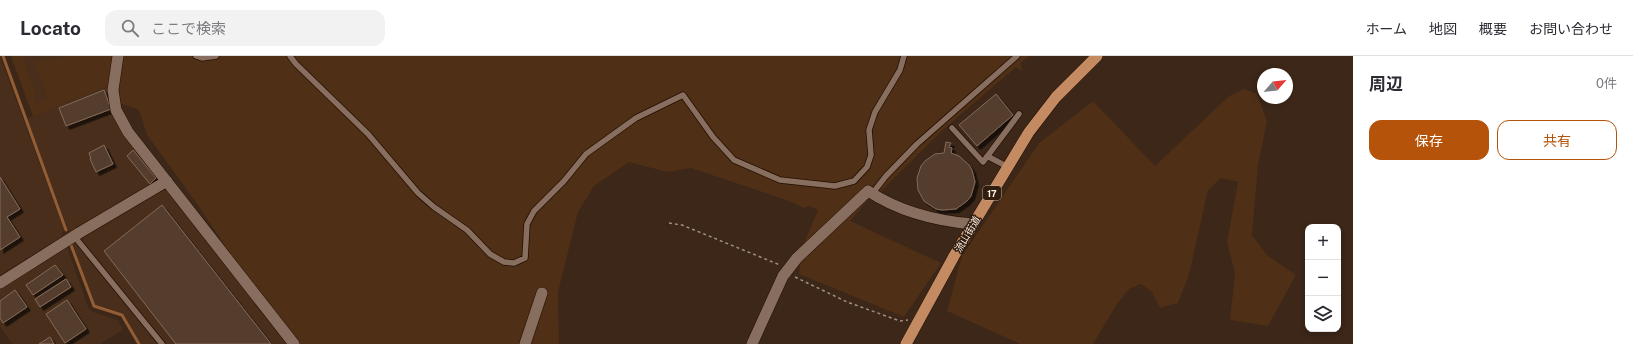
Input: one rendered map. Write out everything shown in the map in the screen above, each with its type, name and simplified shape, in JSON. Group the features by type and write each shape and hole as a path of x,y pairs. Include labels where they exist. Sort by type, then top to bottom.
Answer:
{"main road":[{"name":"流山街道","path":"906,344 954,256 1029,132 1056,97 1097,56"}],"street":[{"path":"118,56 113,90 116,110 128,132 168,181 294,344"},
{"path":"0,283 74,236 168,181"},
{"path":"752,344 787,271 797,258 868,191 921,216 946,222 973,224"},
{"path":"524,344 542,293"}],"lane":[{"path":"196,56 202,58 216,56"},
{"path":"290,56 296,64 368,134 418,193 434,207 467,230 490,254 504,262 514,263 525,258 527,224 534,211 564,181 586,154 636,118 683,95 713,138 734,160 780,180 835,186 854,181 867,167 871,155 869,130 875,112 900,70 904,56"},
{"path":"872,194 886,176 917,144 1017,56"},
{"path":"952,128 983,162 1019,114"},
{"path":"987,156 1008,167"},
{"path":"74,236 162,344"}],"path":[{"path":"669,223 682,225 787,271 847,302 900,321 920,319"}],"shaded area":[{"path":"0,56 64,230 61,237 0,275"},
{"path":"11,56 112,56 110,98 158,175 157,181 69,232 27,119 33,116"},
{"path":"11,56 22,56 35,91 34,100 36,104 48,98 34,62 65,56 112,56 110,85 33,116"},
{"path":"122,56 1029,56 1021,63 1022,71 1016,67 944,129 880,192 876,190 850,221 941,263 904,317 799,274 802,248 818,210 808,206 804,208 786,200 691,168 667,172 629,162 594,186 578,212 558,292 559,344 298,344 248,281 198,205 147,135 139,110 120,103 118,88"},
{"path":"1244,89 1257,94 1257,104 1261,104 1267,121 1258,165 1252,235 1268,256 1296,275 1268,326 1230,320 1235,273 1227,242 1238,182 1221,178 1208,190 1189,275 1178,303 1160,308 1152,292 1141,284 1129,289 1117,304 1093,344 1020,344 947,311 962,256 1039,143 1093,101 1155,166 1229,96"},
{"path":"164,190 170,192 289,344 141,344 123,313 94,304 73,244"},
{"path":"67,247 88,307 93,312 118,320 123,330 101,344 12,344 0,326 0,289"}],"building":[{"path":"104,90 111,109 66,126 59,108"},
{"path":"996,94 1013,115 977,146 959,125"},
{"path":"946,142 951,143 949,147 952,148 951,153 959,156 969,165 975,182 971,196 967,201 956,209 942,210 936,209 924,201 918,190 917,178 921,166 925,161 935,154 944,153"},
{"path":"104,145 113,164 96,172 89,153"},
{"path":"133,150 156,178 150,184 127,156"},
{"path":"0,177 20,209 7,217 20,237 0,250"},
{"path":"162,205 271,344 176,344 104,251"},
{"path":"55,265 63,275 33,295 26,285"},
{"path":"66,279 71,287 40,307 35,299"},
{"path":"15,290 27,307 3,323 0,318 0,301"},
{"path":"67,300 86,329 65,343 46,314"},
{"path":"50,337 54,344 39,344"}],"waterway":[{"path":"3,56 66,230"},
{"path":"71,245 94,306 122,315 139,344"}]}
